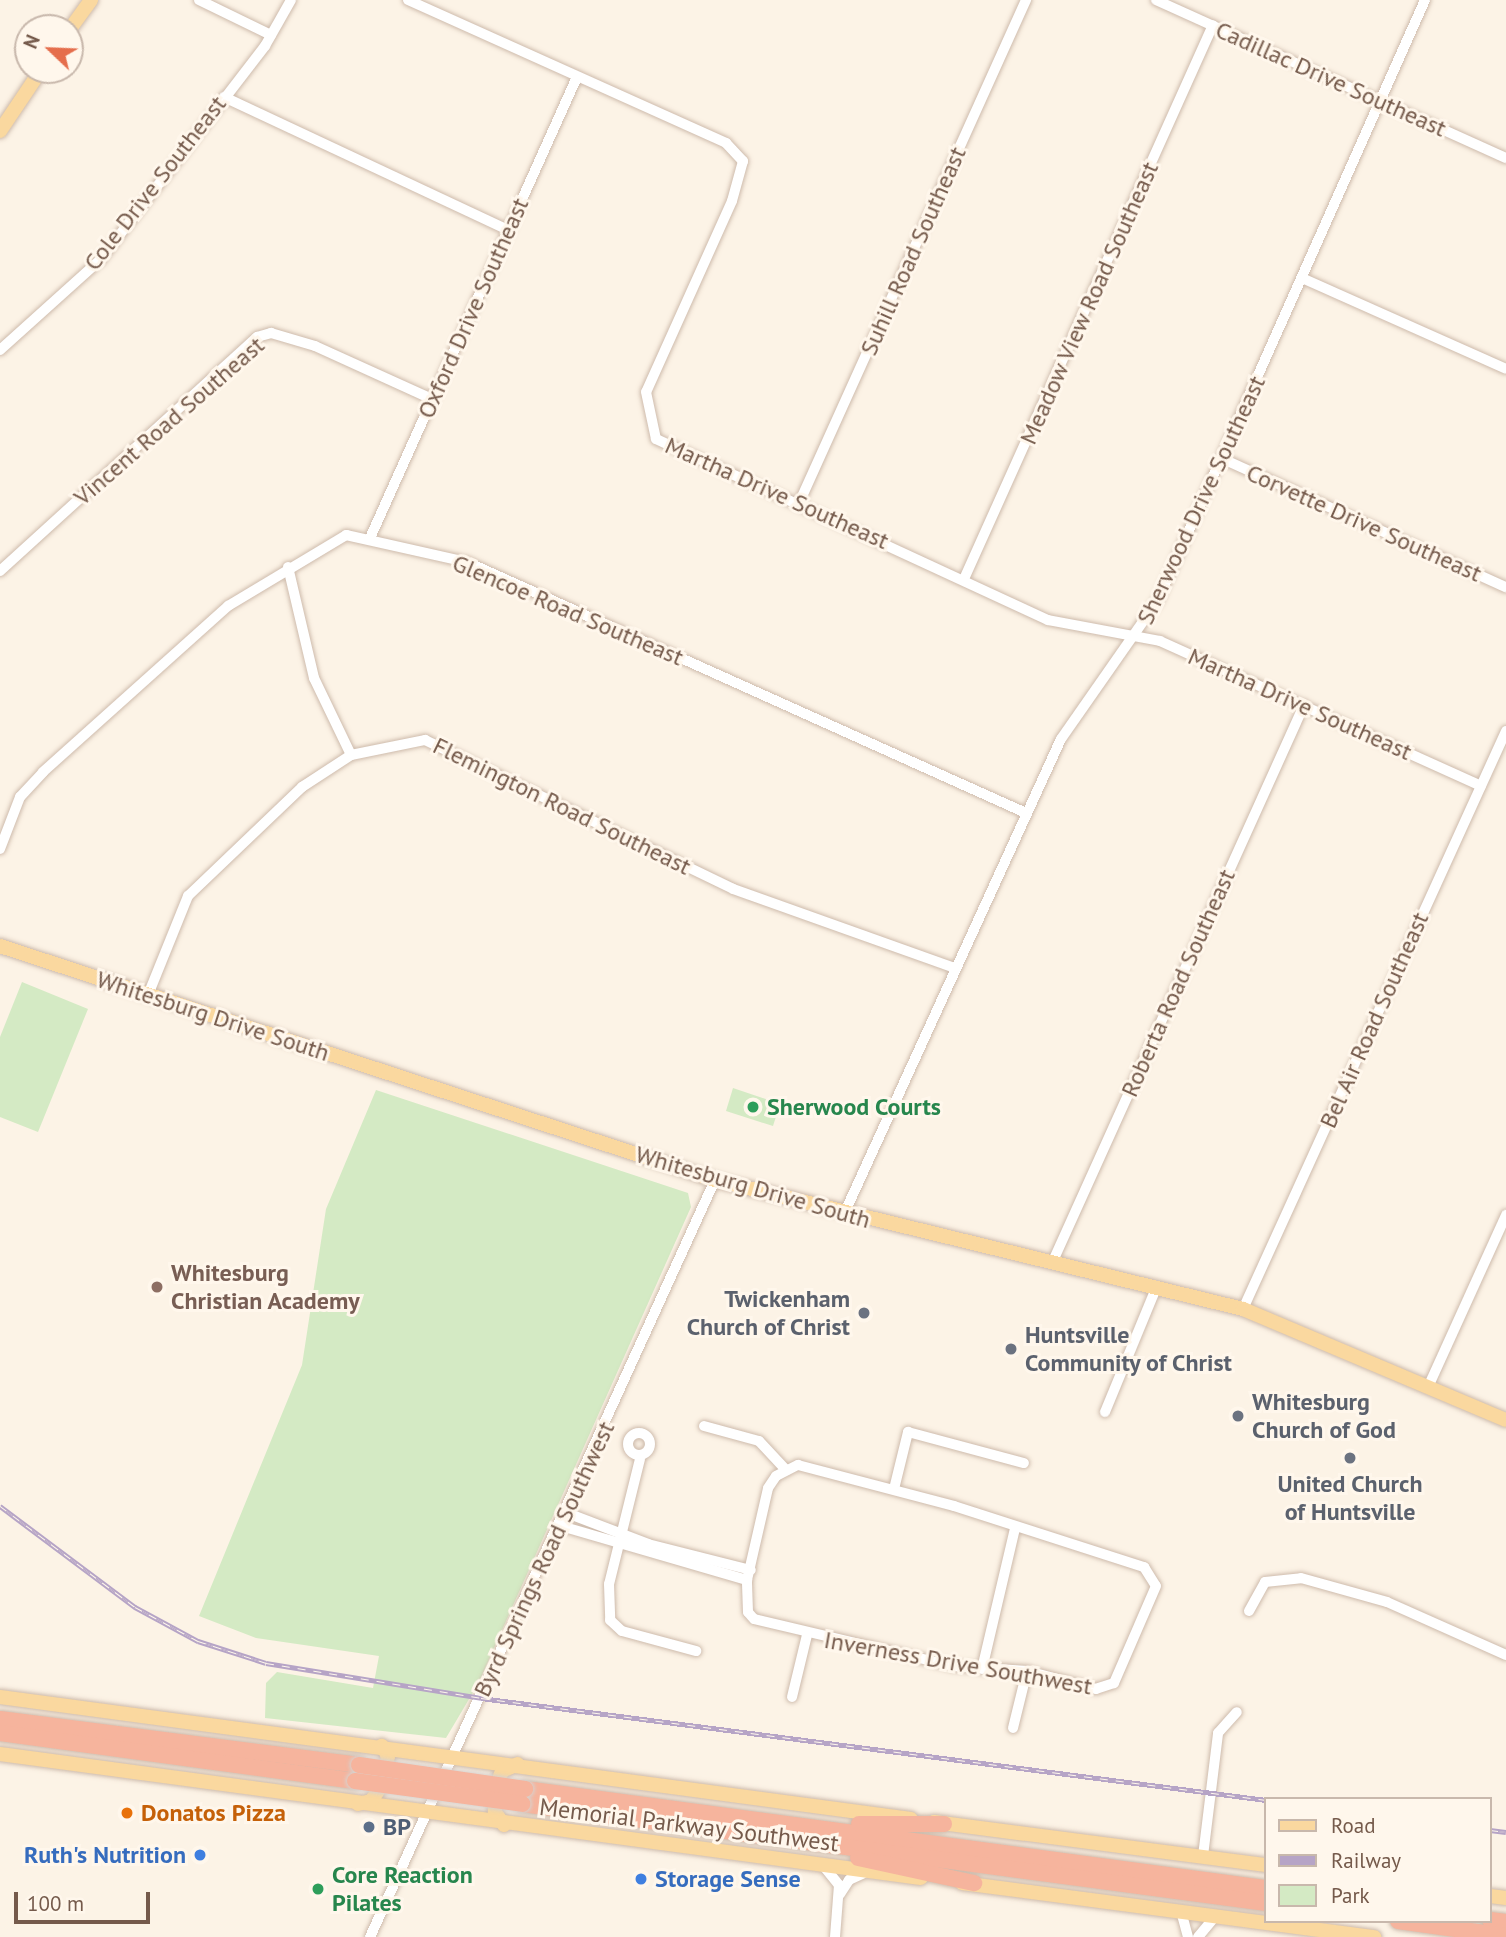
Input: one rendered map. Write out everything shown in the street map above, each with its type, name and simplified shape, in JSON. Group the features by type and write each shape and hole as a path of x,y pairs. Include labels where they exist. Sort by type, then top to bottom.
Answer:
{"highway":[{"path":"0,1710 61,1719 84,1737"},
{"name":"Memorial Parkway Southwest","path":"0,1718 84,1737"},
{"name":"Memorial Parkway Southwest","path":"0,1733 84,1737 357,1773 523,1796 743,1833 1264,1903"},
{"path":"0,1744 84,1737"},
{"name":"Memorial Parkway Southwest","path":"523,1796 751,1818 1264,1888"},
{"path":"751,1818 944,1824"},
{"path":"743,1833 974,1883"},
{"path":"1412,1923 1506,1937"}],"main road":[{"path":"0,131 32,84"},
{"name":"Whitesburg Drive South","path":"0,946 715,1180 844,1214 1053,1261 1243,1308 1506,1420"},
{"name":"Memorial Parkway Southwest","path":"0,1697 1264,1865"},
{"path":"357,1805 371,1801 383,1784 388,1756 382,1746"},
{"name":"Memorial Parkway Southwest","path":"0,1754 504,1825 974,1883 1374,1937"},
{"path":"504,1825 495,1812 494,1791 502,1772 520,1764"}],"street":[{"path":"198,0 271,36"},
{"name":"Cole Drive Southeast","path":"0,350 101,259 271,36 291,0"},
{"name":"Martha Drive Southeast","path":"408,0 726,143 743,161 732,201 646,392 648,419 656,439 800,501 1048,620 1139,635 1304,705 1480,786"},
{"name":"Suhill Road Southeast","path":"800,501 1026,0"},
{"name":"Cadillac Drive Southeast","path":"1156,0 1506,158"},
{"name":"Sherwood Drive Southeast","path":"844,1214 1061,739 1139,635 1425,0"},
{"name":"Meadow View Road Southeast","path":"964,579 1213,25"},
{"name":"Oxford Drive Southeast","path":"370,538 577,77"},
{"path":"224,97 508,230"},
{"path":"1302,278 1506,369"},
{"name":"Vincent Road Southeast","path":"0,571 257,337 271,333 315,346 432,399"},
{"name":"Corvette Drive Southeast","path":"1221,458 1506,587"},
{"name":"Glencoe Road Southeast","path":"0,849 20,797 43,772 228,606 288,567 346,536 370,538 467,562 1026,813"},
{"path":"288,567 314,678 351,755"},
{"name":"Roberta Road Southeast","path":"1053,1261 1304,705"},
{"name":"Bel Air Road Southeast","path":"1243,1308 1506,731"},
{"name":"Flemington Road Southeast","path":"148,995 188,896 302,787 351,755 392,743 436,743 733,889 955,968"},
{"name":"Byrd Springs Road Southwest","path":"370,1937 452,1755 561,1526 715,1180"},
{"path":"1429,1385 1502,1232 1506,1214"},
{"path":"1105,1412 1157,1286"},
{"path":"704,1426 760,1441 786,1470"},
{"path":"894,1489 908,1432 1024,1463"},
{"path":"640,1459 606,1605 610,1620 622,1631 696,1651"},
{"name":"Inverness Drive Southwest","path":"814,1468 894,1489 1144,1567 1156,1586 1108,1689 1027,1671 982,1669 807,1635 754,1619 748,1612 749,1575 768,1488 786,1470 814,1468"},
{"path":"566,1513 621,1534 749,1575"},
{"path":"561,1526 618,1547 749,1575"},
{"path":"982,1669 1015,1528"},
{"path":"1249,1611 1265,1581 1301,1578 1387,1602 1506,1656"},
{"path":"792,1697 807,1635"},
{"path":"1013,1728 1027,1671"},
{"path":"1203,1856 1218,1733 1237,1712"},
{"path":"822,1864 840,1894"},
{"path":"835,1937 840,1894 849,1880 868,1871"},
{"path":"1181,1911 1188,1937"},
{"path":"1198,1937 1215,1917"}],"green space":[{"path":"22,982 88,1009 38,1132 0,1117 0,1037"},
{"name":"Sherwood Courts","path":"733,1088 780,1104 773,1126 726,1111"},
{"path":"376,1090 688,1193 691,1207 478,1684 446,1738 265,1718 266,1683 277,1672 373,1688 379,1656 256,1638 199,1616 302,1365 326,1209"}],"railway":[{"path":"0,1506 135,1607 198,1641 266,1663 481,1698 1264,1800"},
{"path":"1492,1830 1506,1832"}],"place":[{"name":"Sherwood Courts","path":"753,1107"},
{"name":"Whitesburg Christian Academy","path":"157,1287"},
{"name":"Twickenham Church of Christ","path":"864,1313"},
{"name":"Huntsville Community of Christ","path":"1011,1349"},
{"name":"Whitesburg Church of God","path":"1238,1416"},
{"name":"United Church of Huntsville","path":"1350,1458"},
{"name":"Donatos Pizza","path":"127,1813"},
{"name":"BP","path":"369,1827"},
{"name":"Ruth's Nutrition","path":"200,1855"},
{"name":"Storage Sense","path":"641,1879"},
{"name":"Core Reaction Pilates","path":"318,1889"}]}
